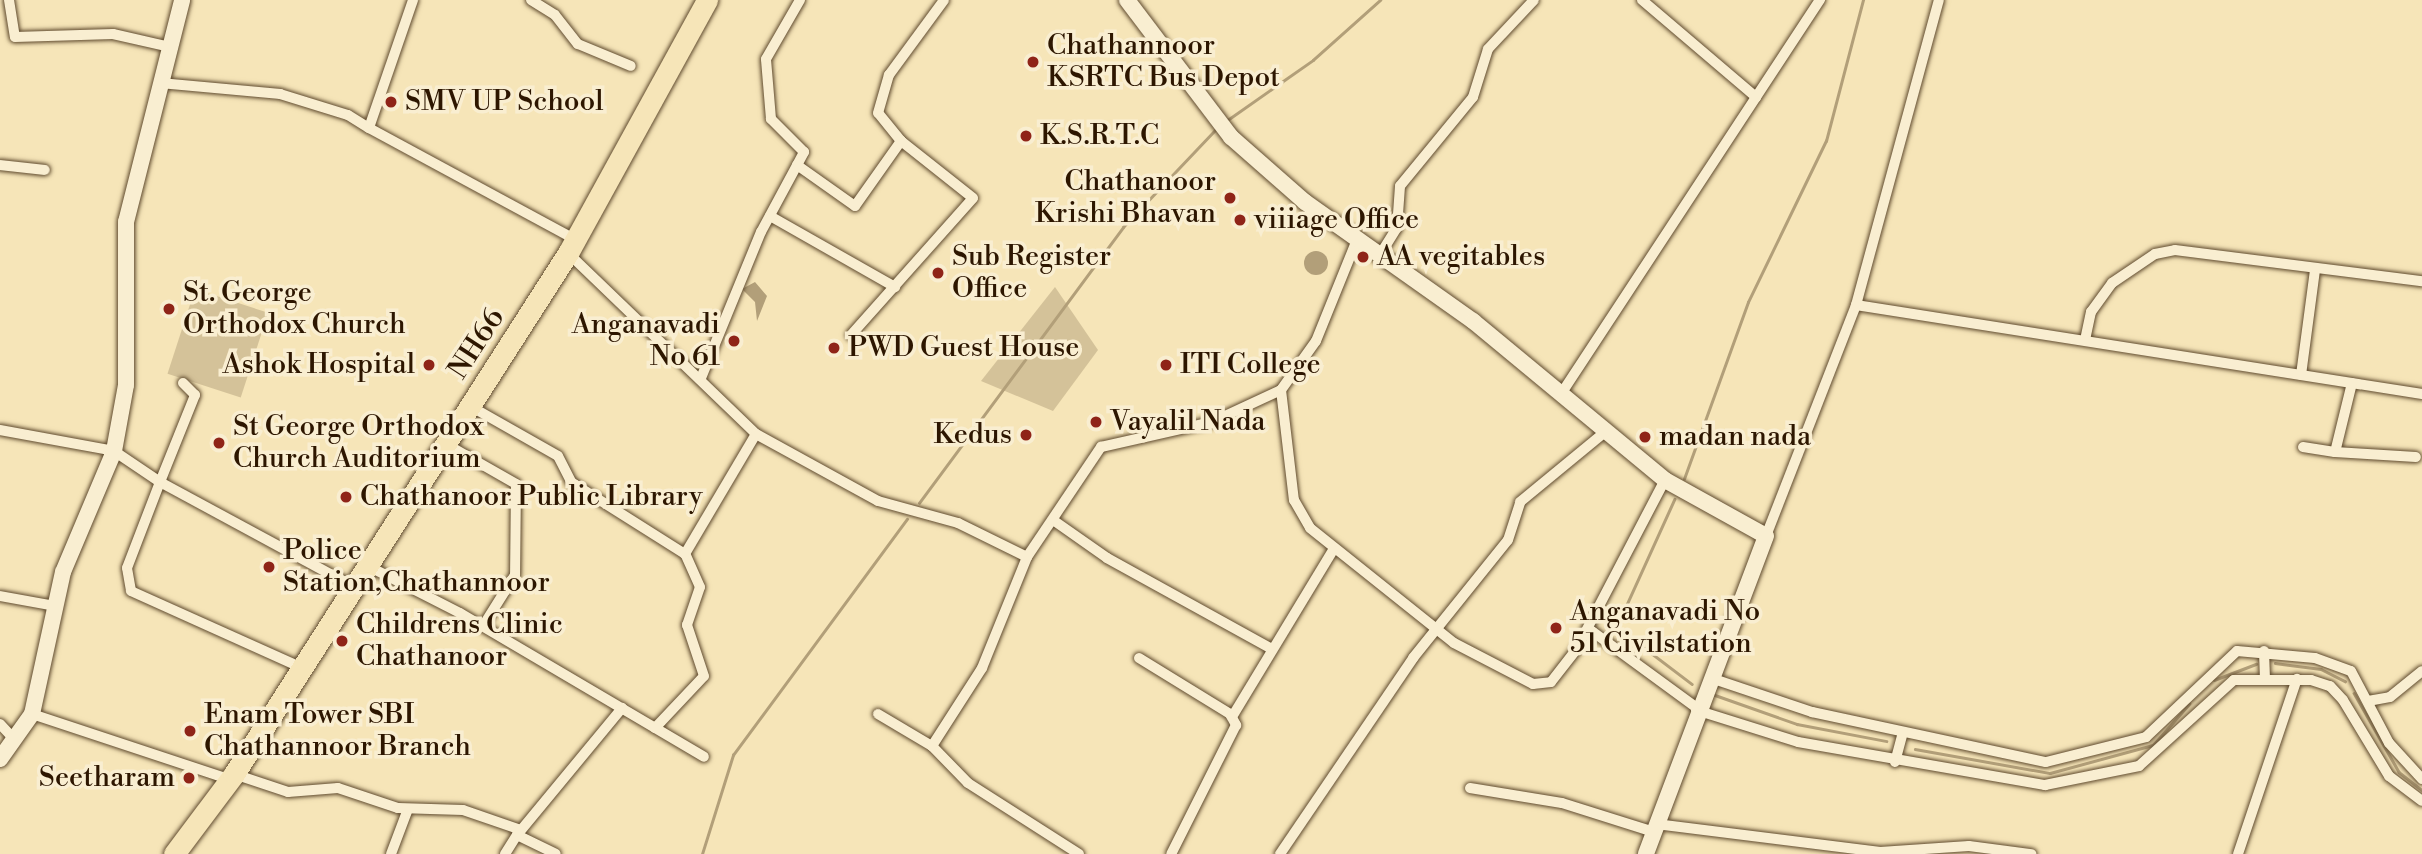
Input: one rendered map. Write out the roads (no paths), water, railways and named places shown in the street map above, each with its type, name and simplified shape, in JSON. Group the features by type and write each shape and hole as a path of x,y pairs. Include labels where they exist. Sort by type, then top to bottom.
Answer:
{"highway":[{"name":"NH66","path":"190,854 206,813 232,777 572,246 707,0"},
{"name":"NH66","path":"174,854 193,822 206,813"}],"street":[{"path":"9,0 15,37 113,34 170,47"},
{"path":"0,759 32,715 63,572 114,451 127,385 126,222 182,0"},
{"path":"369,128 413,0"},
{"path":"701,378 770,216 804,148 771,119 766,59 800,0"},
{"path":"851,335 973,198 901,141 878,113 880,95 944,0"},
{"path":"1127,0 1231,138 1356,242 1440,296 1665,480 1766,536"},
{"path":"1378,258 1397,228 1400,186 1473,97 1488,49 1534,0"},
{"path":"1642,0 1756,97"},
{"path":"1561,394 1820,0"},
{"path":"1646,854 1697,709 1758,570 1766,536 1856,305 1939,0"},
{"path":"535,1 578,44 631,66"},
{"path":"160,83 280,94 348,114 572,246 756,434 878,501 958,523 1027,557"},
{"path":"797,165 855,206 901,141"},
{"path":"0,165 45,170"},
{"path":"770,216 895,287"},
{"path":"932,746 982,668 1027,557 1101,447 1212,422 1281,390 1316,341 1356,242"},
{"path":"2085,340 2099,298 2155,254 2196,248 2315,270 2422,281"},
{"path":"2301,375 2315,270"},
{"path":"1856,305 2422,394"},
{"path":"183,383 195,395 127,568 131,591 302,668"},
{"path":"2335,452 2352,383"},
{"path":"1281,390 1294,500 1304,521 1333,550 1484,662 1543,685 1558,675 1589,629 1665,480"},
{"path":"470,406 558,456 571,482 685,554 700,587 687,625 702,655 704,676 656,728"},
{"path":"0,430 114,451 160,482 354,587"},
{"path":"1280,854 1437,626 1508,540 1520,502 1606,431"},
{"path":"685,554 756,434"},
{"path":"446,444 516,484 515,575 483,626"},
{"path":"2302,447 2416,457"},
{"path":"1053,520 1107,558 1270,648"},
{"path":"1171,854 1233,734 1232,717 1270,648 1333,550"},
{"path":"368,566 483,626 704,757"},
{"path":"0,596 55,606"},
{"path":"1589,629 1697,709 1762,733 2045,785 2139,766 2157,755 2221,687 2265,673 2347,688 2368,701 2389,743 2422,779"},
{"path":"1711,678 1812,712 1902,735 2046,762 2146,737 2227,656 2264,653 2339,663 2347,688 2389,776 2422,801"},
{"path":"2264,653 2265,673"},
{"path":"1139,658 1232,717"},
{"path":"2368,701 2390,697 2422,671"},
{"path":"2238,854 2297,679"},
{"path":"505,854 519,832 622,708"},
{"path":"878,714 932,746 968,783 1079,854"},
{"path":"32,715 288,792 338,788 408,808 463,810 519,832 556,854"},
{"path":"0,724 14,739"},
{"path":"1896,759 1902,735"},
{"path":"1470,788 1562,803 1655,828 1880,853 1969,846 2026,854"},
{"path":"391,854 408,808"}],"waterway":[{"path":"1226,121 1313,60 1380,0"},
{"path":"1684,479 1748,302 1826,141 1863,0"},
{"path":"919,503 1123,227 1218,127"},
{"path":"1675,499 1617,627 1692,684"},
{"path":"702,854 733,755 907,519"},
{"path":"2275,663 2321,669 2345,681"},
{"path":"2214,680 2256,664"},
{"path":"2354,693 2399,772 2422,790"},
{"path":"1715,695 1797,724 1886,741"},
{"path":"1915,749 2050,773 2153,745 2189,704"}],"place":[{"name":"Chathannoor KSRTC Bus Depot","path":"1033,62"},
{"name":"SMV UP School","path":"391,102"},
{"name":"K.S.R.T.C","path":"1026,136"},
{"name":"Chathanoor Krishi Bhavan","path":"1230,198"},
{"name":"viiiage Office","path":"1240,220"},
{"name":"AA vegitables","path":"1363,257"},
{"name":"Sub Register Office","path":"938,273"},
{"name":"St. George Orthodox Church","path":"169,309"},
{"name":"Anganavadi No 61","path":"734,341"},
{"name":"PWD Guest House","path":"834,348"},
{"name":"Ashok Hospital","path":"429,365"},
{"name":"ITI College","path":"1166,365"},
{"name":"Vayalil Nada","path":"1096,422"},
{"name":"Kedus","path":"1026,435"},
{"name":"madan nada","path":"1645,437"},
{"name":"St George Orthodox Church Auditorium","path":"219,443"},
{"name":"Chathanoor Public Library","path":"346,497"},
{"name":"Police Station,Chathannoor","path":"269,567"},
{"name":"Anganavadi No 51 Civilstation","path":"1556,628"},
{"name":"Childrens Clinic Chathanoor","path":"342,641"},
{"name":"Enam Tower SBI Chathannoor Branch","path":"190,731"},
{"name":"Seetharam","path":"189,778"}]}
